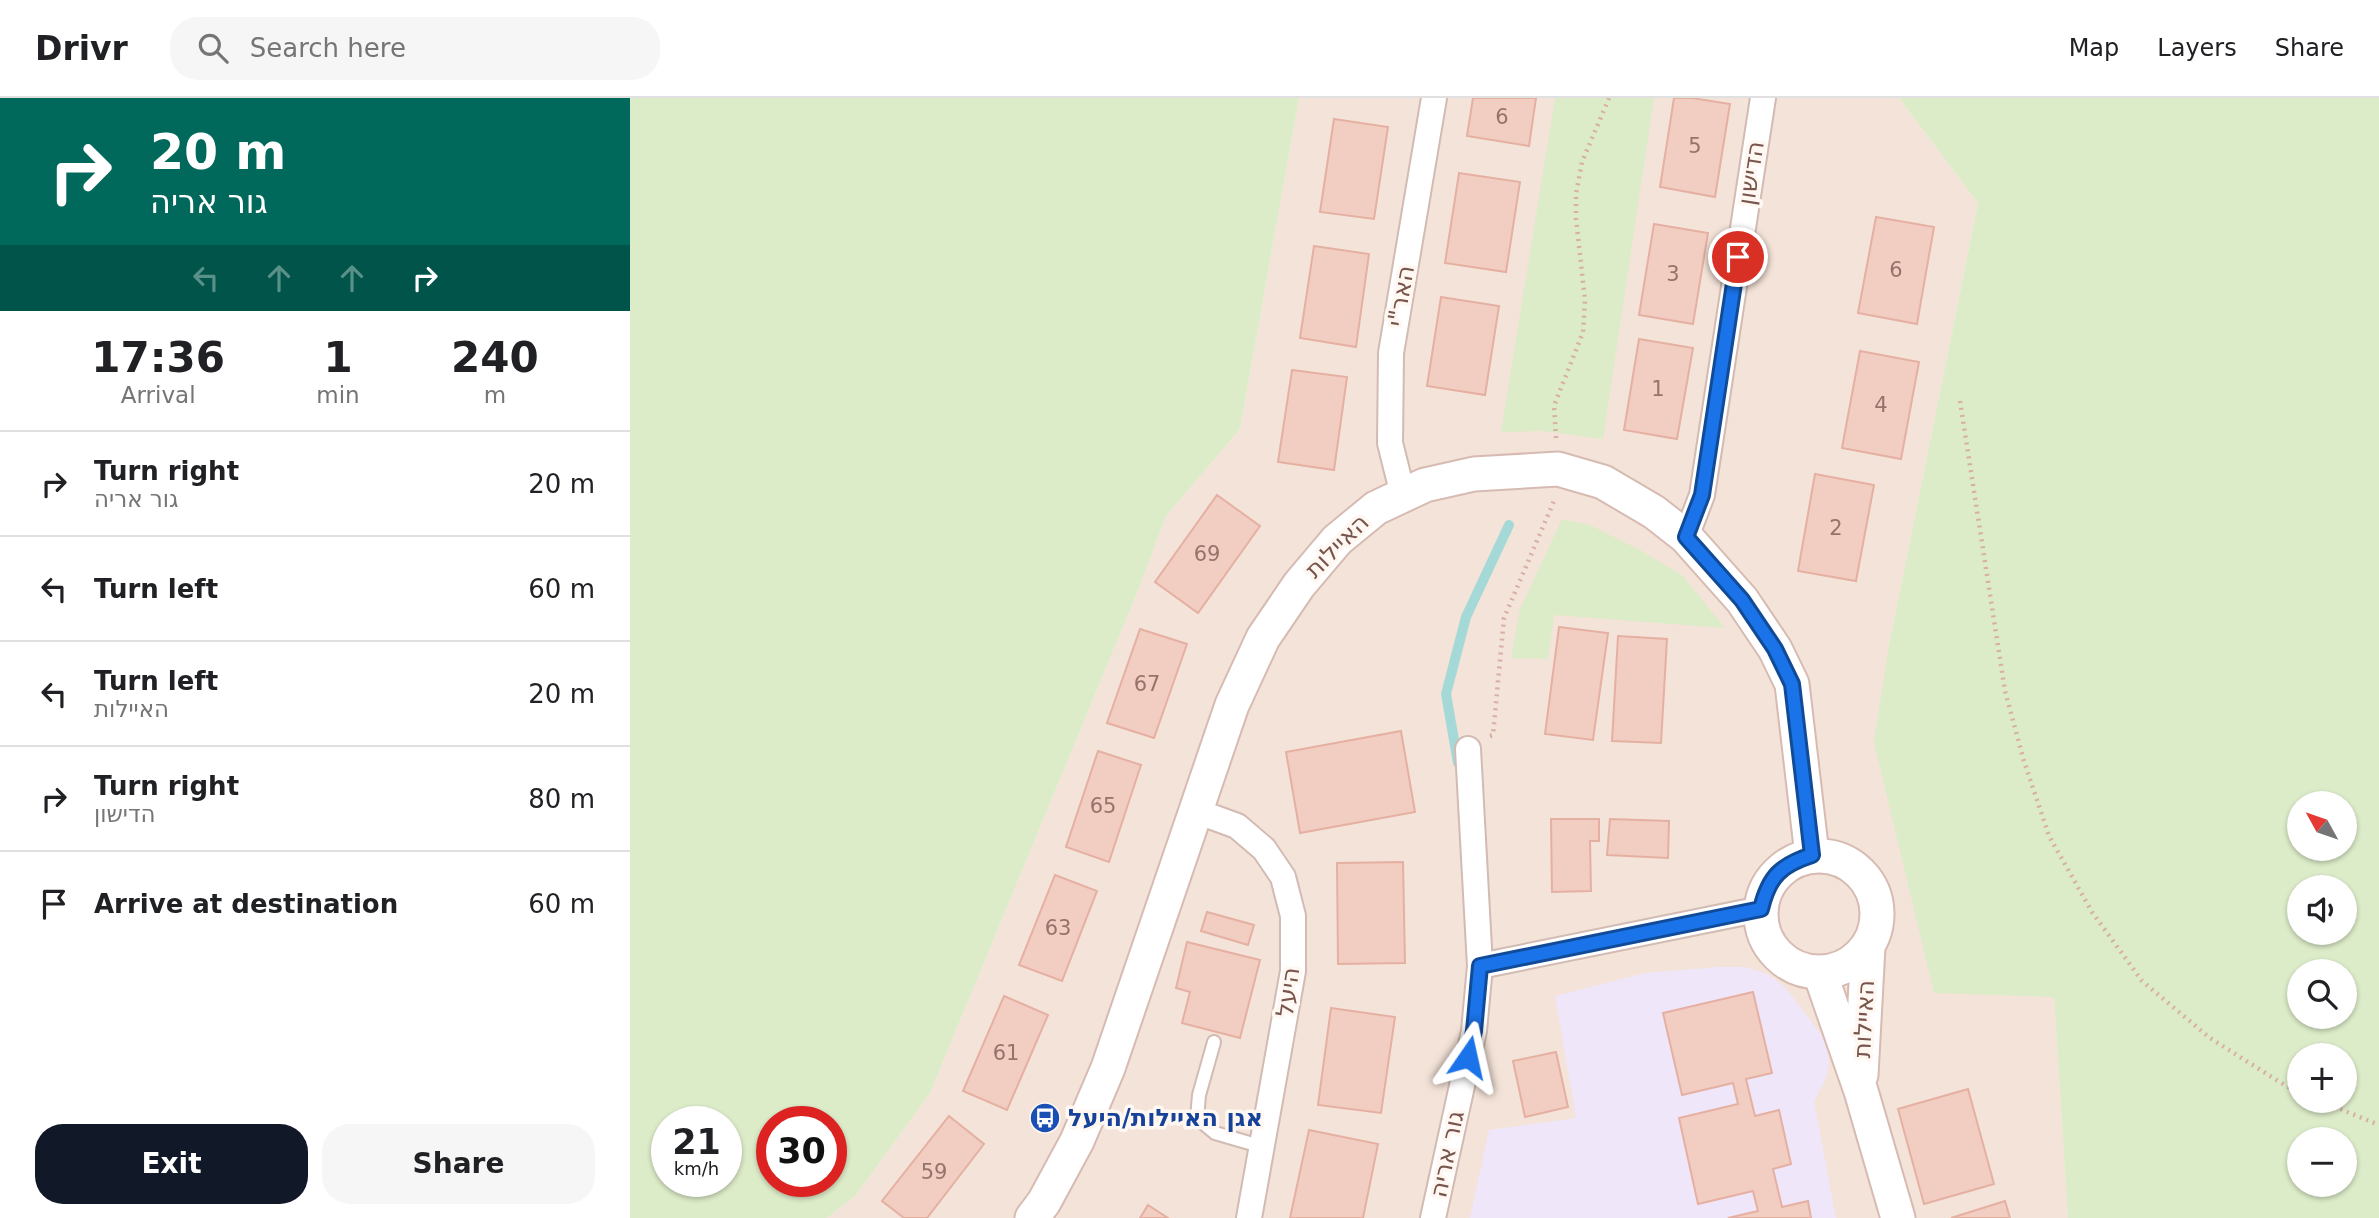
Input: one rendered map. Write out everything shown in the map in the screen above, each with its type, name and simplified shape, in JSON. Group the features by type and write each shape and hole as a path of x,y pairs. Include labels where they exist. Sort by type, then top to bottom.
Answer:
{"street":[{"name":"האר\"י","path":"1403,495 1390,443 1391,353 1434,98"},
{"name":"הדישון","path":"1686,537 1702,495 1763,98"},
{"name":"האיילות","path":"1032,1218 1044,1202 1077,1141 1108,1068 1232,705 1263,638 1299,585 1337,540 1376,508 1403,495 1425,485 1474,474 1562,471 1603,482 1654,512 1686,537 1742,600 1775,649 1792,684 1812,855"},
{"name":"גור אריה","path":"1433,1218 1474,1031 1480,966 1468,748"},
{"name":"היעל","path":"1196,811 1237,826 1264,849 1283,877 1293,916 1293,971 1249,1218"},
{"path":"1812,855 1832,856 1851,864 1865,876 1874,893 1878,911 1876,930 1868,947 1855,961 1838,970 1820,973 1801,970 1784,962 1770,947 1762,929 1761,909 1765,890 1777,873 1793,861 1812,855"},
{"path":"1480,966 1761,909"},
{"name":"האיילות","path":"1861,1091 1868,947"},
{"name":"האיילות","path":"1820,973 1861,1091 1898,1218"}],"lane":[{"path":"1214,1042 1199,1095 1197,1118 1215,1133 1262,1147"}],"path":[{"path":"1468,748 1493,735 1504,618 1562,471 1554,406 1583,332 1585,300 1576,194 1582,162 1609,98"},
{"path":"1960,401 2005,691 2023,758 2049,836 2092,912 2142,981 2210,1038 2287,1086"},
{"path":"2350,1113 2379,1125"}],"shaded area":[{"path":"1299,98 1899,98 1978,203 1889,645 2054,996 2068,1218 827,1218 856,1195 930,1093 1137,593 1166,516 1240,429"},
{"path":"1745,967 1768,974 1785,987 1821,1034 1828,1053 1829,1067 1814,1101 1836,1218 1470,1218 1489,1130 1576,1118 1555,996 1645,973"}],"green space":[{"path":"630,98 1299,98 1240,429 1166,516 1137,593 930,1093 856,1195 827,1218 630,1218"},
{"path":"1555,98 1654,98 1603,439 1543,431 1501,432"},
{"path":"1899,98 2379,98 2379,1218 2068,1218 2054,997 1934,993 1874,742 1889,645 1978,203"},
{"path":"1562,519 1590,525 1640,550 1683,576 1725,628 1554,615 1548,659 1511,658 1520,609"}],"building":[{"path":"1473,98 1536,98 1529,146 1467,136"},
{"path":"1674,98 1730,104 1715,197 1660,187"},
{"path":"1334,119 1388,127 1374,219 1320,212"},
{"path":"1459,173 1520,182 1506,272 1445,263"},
{"path":"1876,217 1934,227 1917,324 1858,313"},
{"path":"1654,224 1708,233 1693,324 1639,315"},
{"path":"1314,246 1369,254 1356,347 1300,338"},
{"path":"1441,297 1499,306 1485,395 1427,386"},
{"path":"1639,339 1693,348 1677,439 1624,430"},
{"path":"1860,351 1919,362 1901,459 1842,448"},
{"path":"1292,370 1347,377 1334,470 1278,462"},
{"path":"1815,474 1874,485 1856,581 1798,571"},
{"path":"1217,495 1260,526 1198,613 1155,582"},
{"path":"1559,627 1608,633 1593,740 1545,734"},
{"path":"1140,629 1187,644 1154,738 1107,723"},
{"path":"1618,636 1667,639 1661,743 1612,741"},
{"path":"1401,731 1415,812 1300,833 1286,752"},
{"path":"1098,751 1141,765 1109,862 1066,847"},
{"path":"1551,819 1599,819 1599,841 1590,841 1591,891 1552,892"},
{"path":"1610,819 1669,821 1668,858 1607,855"},
{"path":"1403,862 1405,963 1338,964 1337,863"},
{"path":"1055,875 1097,891 1062,981 1019,965"},
{"path":"1207,912 1254,925 1248,945 1201,931"},
{"path":"1187,942 1260,960 1240,1038 1182,1023 1190,992 1176,988"},
{"path":"1753,992 1772,1073 1746,1079 1755,1116 1779,1110 1791,1164 1773,1169 1782,1207 1808,1201 1811,1218 1728,1218 1758,1211 1753,1191 1698,1204 1679,1118 1738,1104 1733,1083 1682,1095 1663,1013"},
{"path":"1004,996 1048,1015 1007,1110 963,1091"},
{"path":"1331,1008 1395,1017 1381,1113 1318,1105"},
{"path":"1556,1052 1568,1107 1525,1117 1513,1061"},
{"path":"1968,1089 1994,1184 1924,1204 1898,1109"},
{"path":"949,1116 984,1144 927,1218 904,1218 882,1201"},
{"path":"1309,1130 1378,1144 1363,1218 1290,1218"},
{"path":"2005,1201 2010,1218 1951,1218"},
{"path":"1148,1205 1168,1218 1140,1218"}],"waterway":[{"path":"1458,763 1446,694 1466,617 1509,525"}],"place":[{"name":"אגן האיילות/היעל","path":"1045,1118"}],"route":[{"path":"1468,1057 1474,1031 1480,966 1761,909 1765,890 1777,873 1793,861 1812,855 1792,684 1775,649 1742,600 1686,537 1702,495 1738,257"}]}
